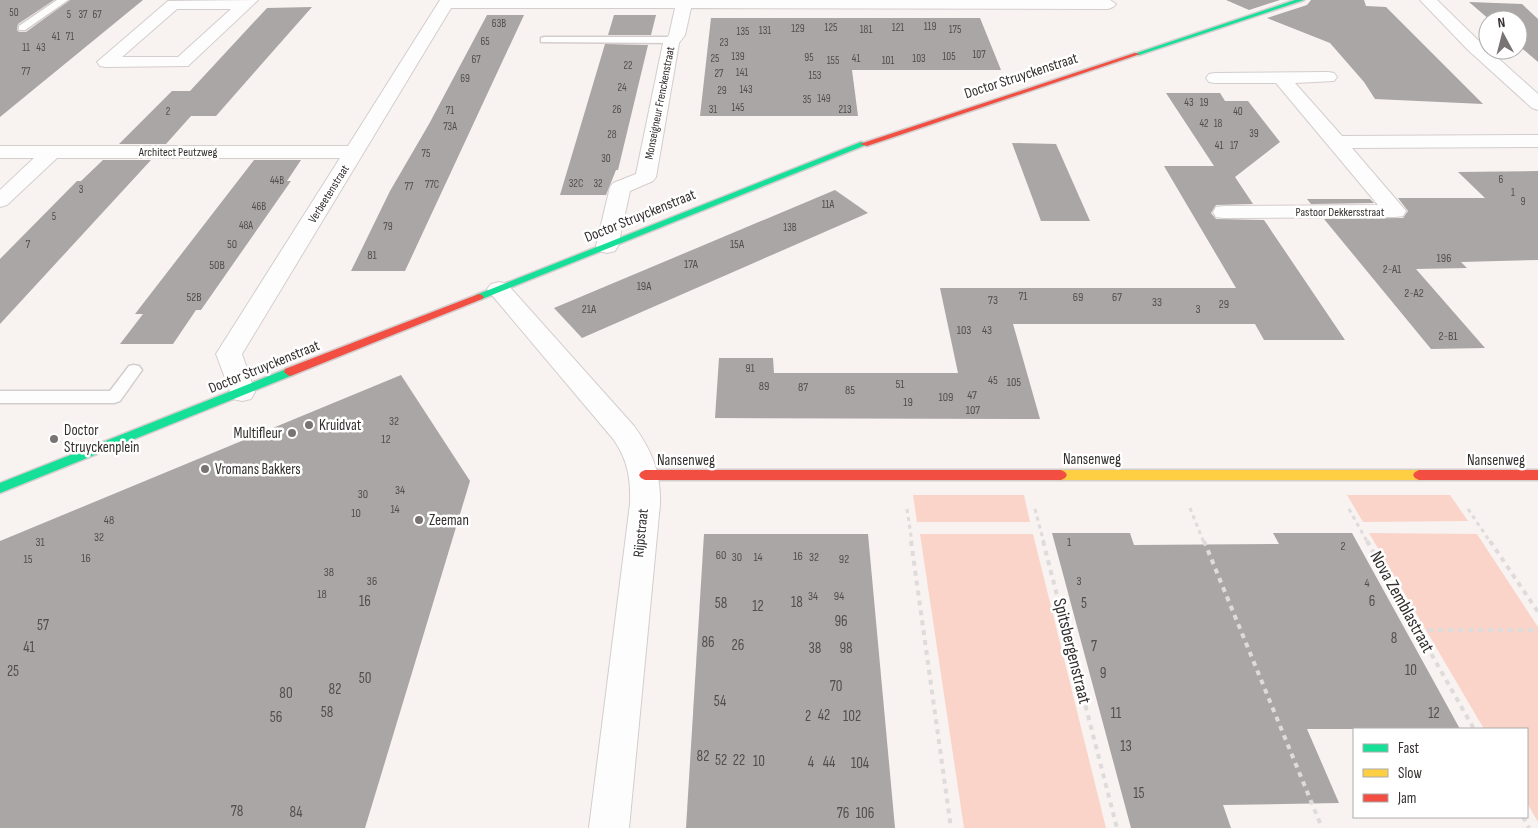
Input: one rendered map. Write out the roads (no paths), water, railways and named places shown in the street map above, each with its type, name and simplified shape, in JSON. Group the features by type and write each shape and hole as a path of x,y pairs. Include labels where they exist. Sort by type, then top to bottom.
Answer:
{"street":[{"name":"Doctor Struyckenstraat","path":"0,488 872,141 1302,0"},
{"path":"1428,0 1497,68 1538,104"},
{"path":"248,2 182,62 106,62 173,4 248,2"},
{"path":"447,2 1106,2"},
{"name":"Verbeetenstraat","path":"242,392 229,354 447,2"},
{"name":"Monseigneur Frenckenstraat","path":"606,246 620,187 646,176 671,42 678,35 688,2"},
{"name":"Pastoor Dekkersstraat","path":"1224,212 1395,211 1281,77"},
{"path":"1215,78 1328,77"},
{"path":"1336,142 1538,141"},
{"name":"Architect Peutzweg","path":"0,152 355,152"},
{"path":"0,201 52,152"},
{"name":"Rijpstraat","path":"499,289 624,433 638,451 645,475 645,504 609,828"},
{"name":"Nansenweg","path":"645,475 1538,475"}],"lane":[{"path":"22,28 63,0"},
{"path":"544,40 673,40"},
{"path":"0,397 114,397 134,370"}],"place":[{"name":"Kruidvat","path":"309,425"},
{"name":"Multifleur","path":"292,433"},
{"name":"Doctor Struyckenplein","path":"54,439"},
{"name":"Vromans Bakkers","path":"205,469"},
{"name":"Zeeman","path":"419,520"}]}
